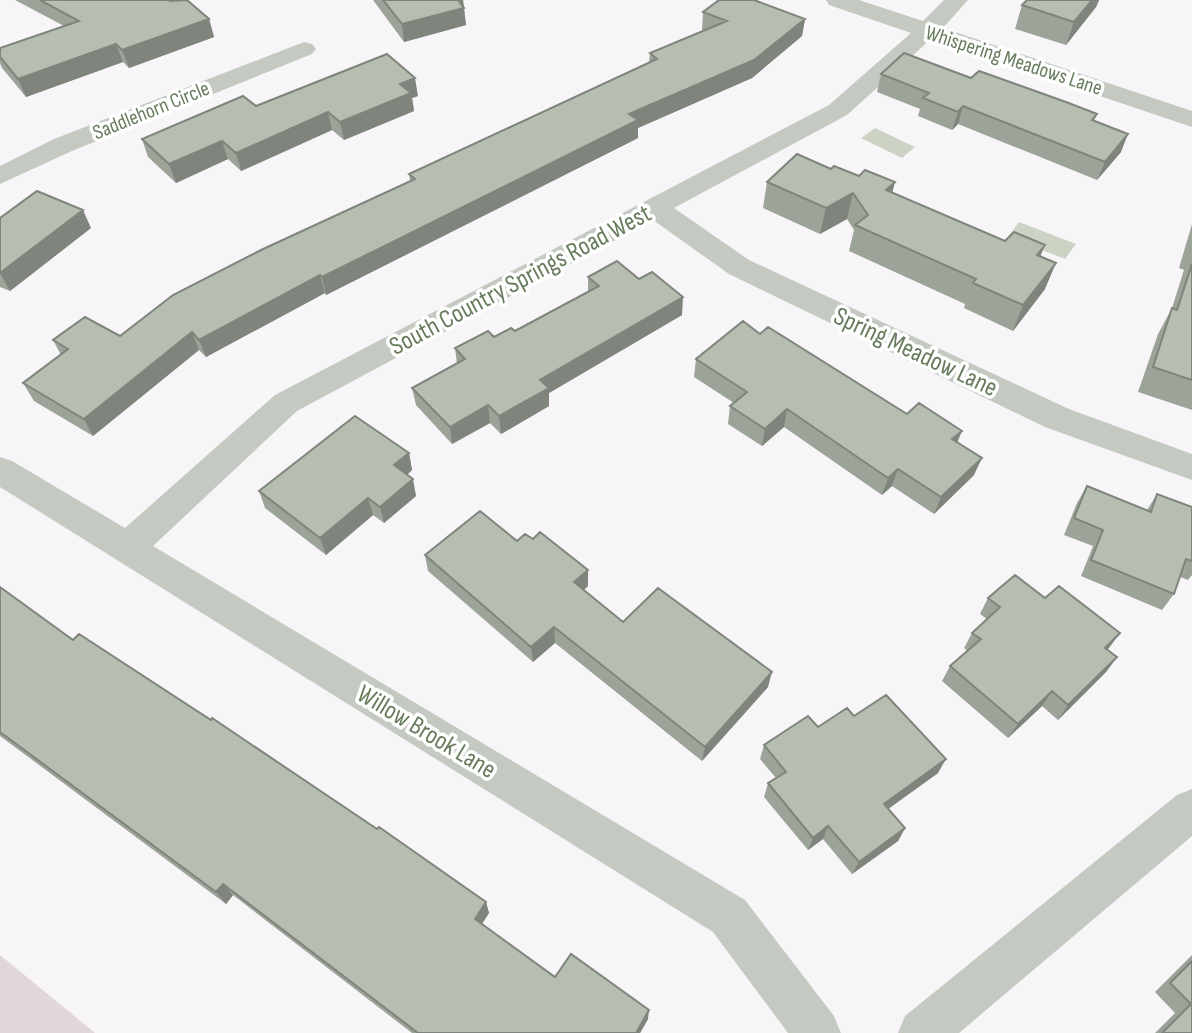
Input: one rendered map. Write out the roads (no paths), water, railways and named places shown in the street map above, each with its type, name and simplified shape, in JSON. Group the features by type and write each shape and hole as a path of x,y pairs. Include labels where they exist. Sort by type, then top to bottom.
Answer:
{"street":[{"name":"Whispering Meadows Lane","path":"837,0 1192,119"},
{"name":"South Country Springs Road West","path":"127,548 286,402 838,110 957,0"},
{"name":"Saddlehorn Circle","path":"0,176 63,145 303,49"},
{"name":"Spring Meadow Lane","path":"654,207 739,267 1057,418 1192,467"},
{"name":"Willow Brook Lane","path":"0,470 729,916 817,1033"},
{"path":"922,1033 1192,808"}]}
